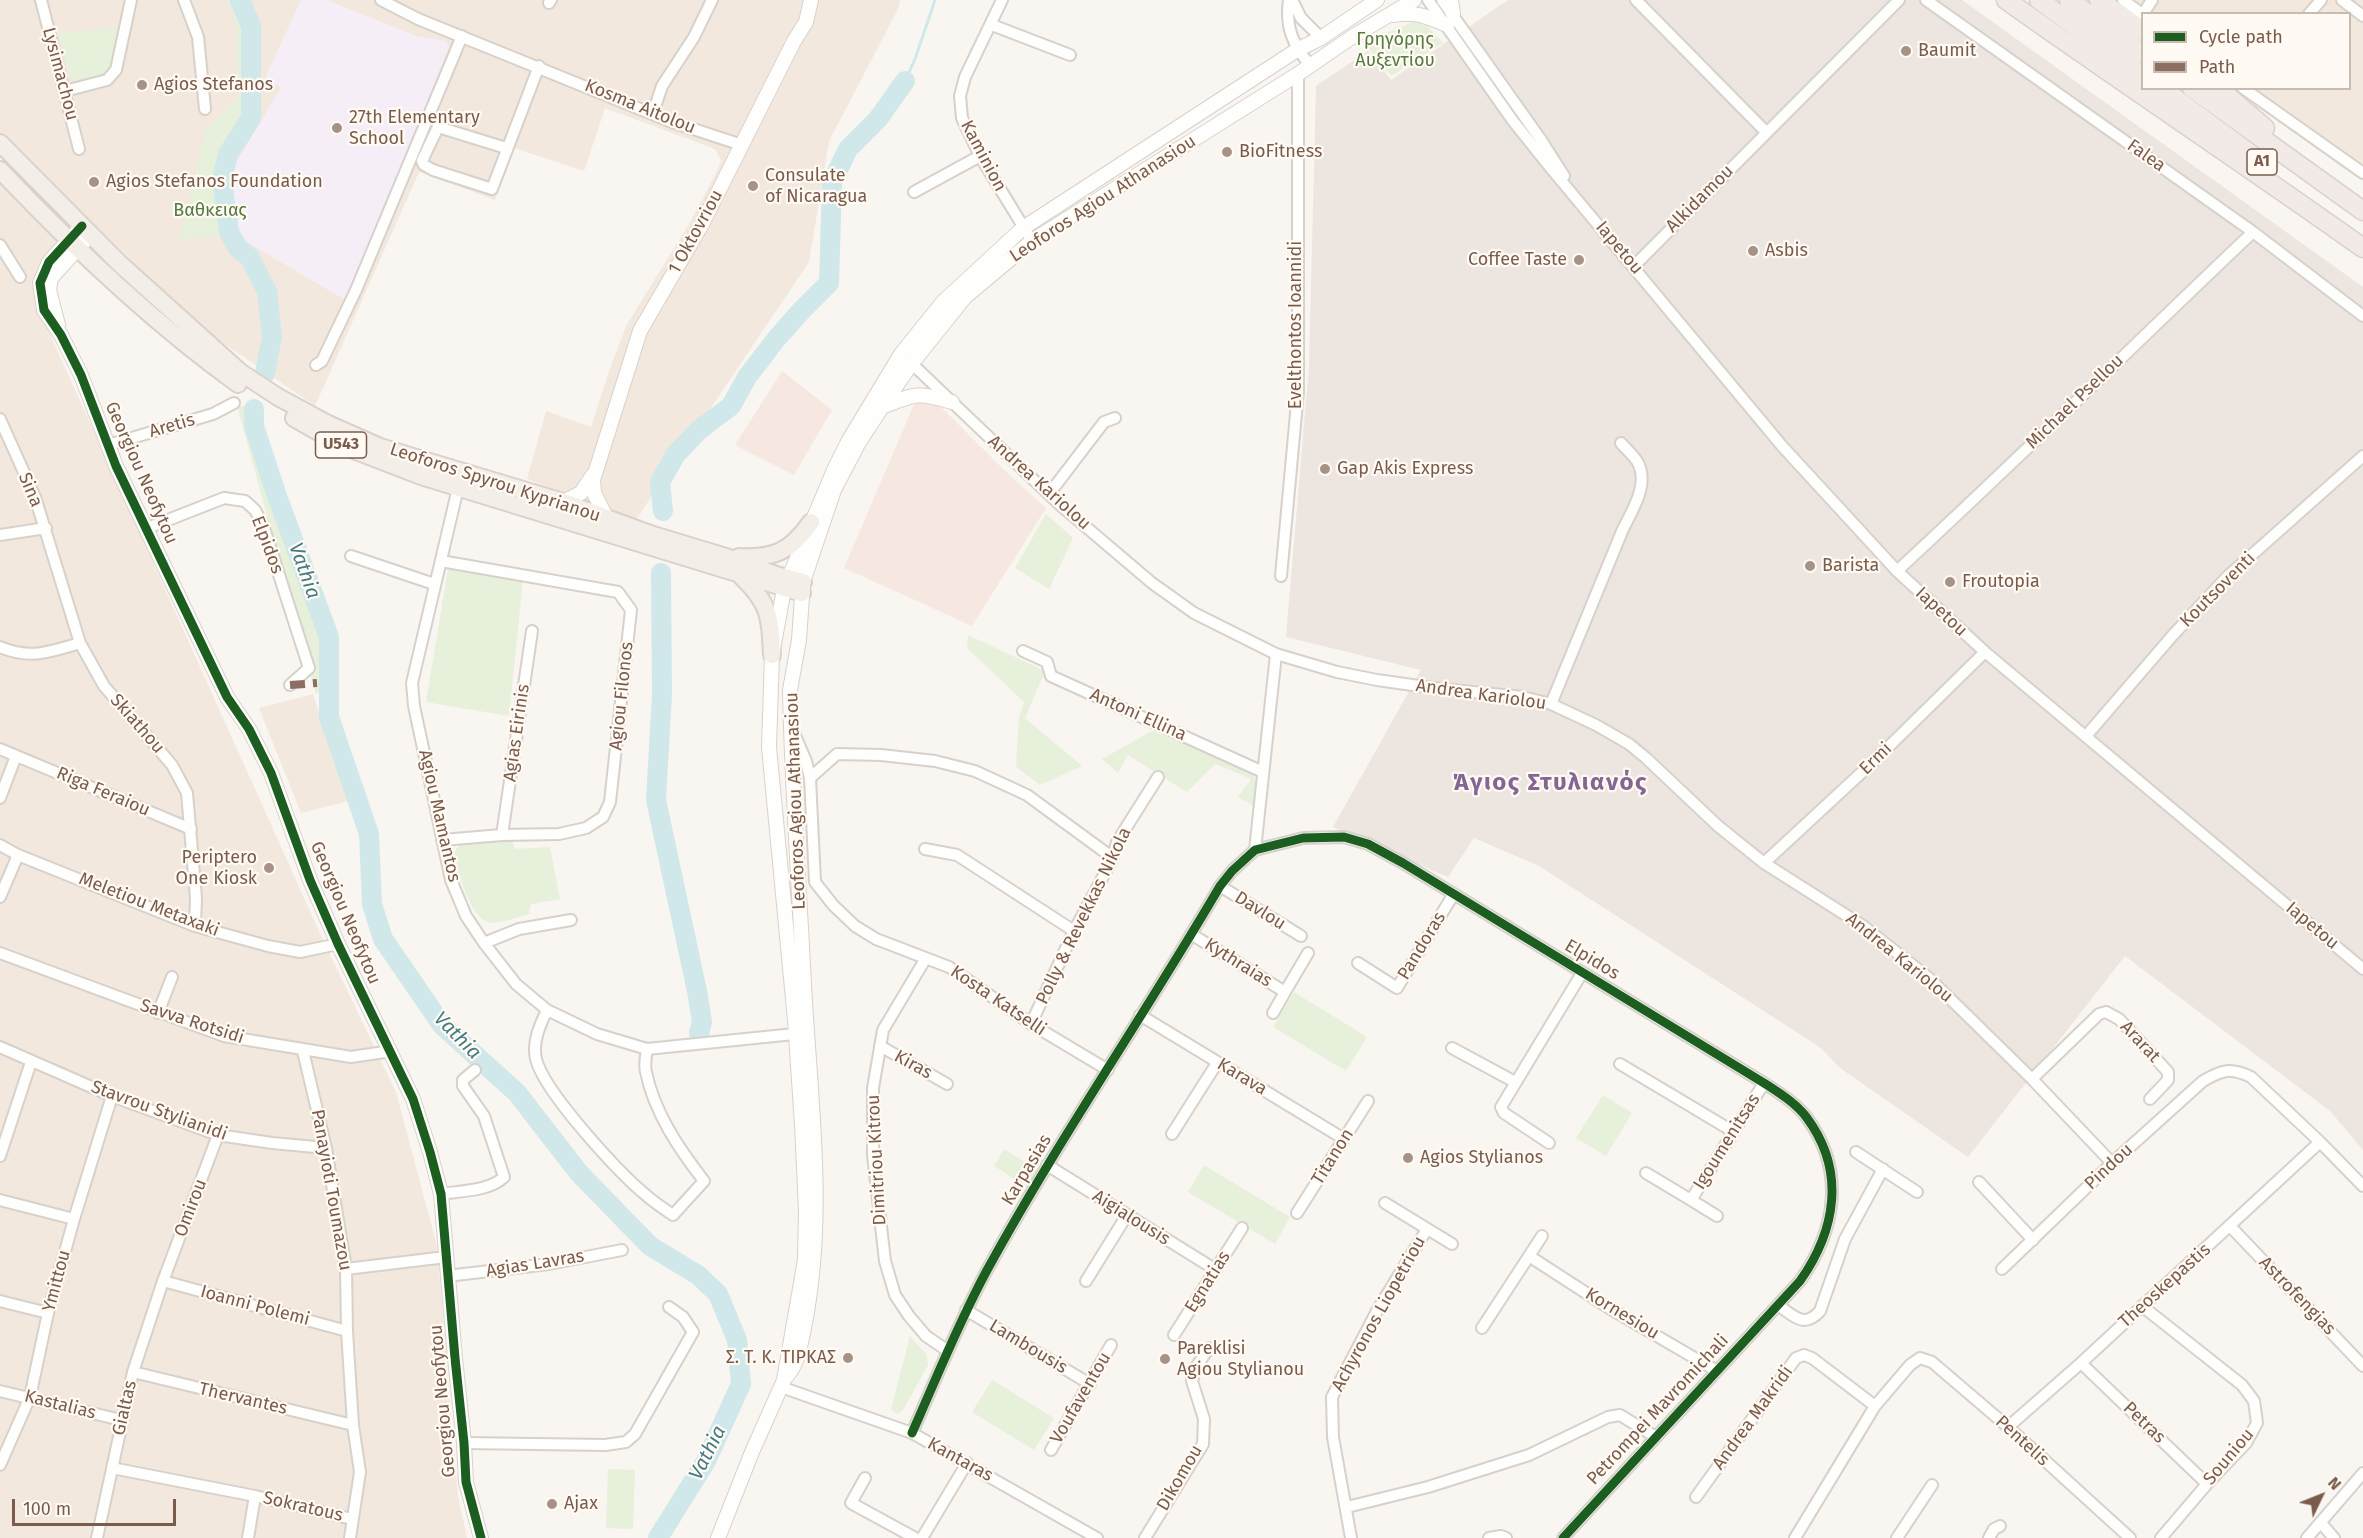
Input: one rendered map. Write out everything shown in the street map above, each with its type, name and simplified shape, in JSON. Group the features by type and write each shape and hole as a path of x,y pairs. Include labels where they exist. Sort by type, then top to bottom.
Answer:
{"highway":[{"path":"2006,0 2363,248"},
{"path":"2039,0 2141,74"},
{"path":"2069,0 2141,52"},
{"path":"2099,0 2141,30"},
{"name":"A1","path":"2164,90 2363,236"},
{"name":"A1","path":"2195,90 2363,211"},
{"path":"2220,90 2363,211"}],"main road":[{"name":"1 Oktovriou","path":"607,519 594,493 593,480 640,331 702,224 806,22 810,0"},
{"name":"Leoforos Agiou Athanasiou","path":"801,1034 769,747 772,655 812,522 849,440 943,302 1023,228 1297,50 1321,39 1377,0"},
{"name":"Leoforos Agiou Athanasiou","path":"718,1538 782,1384 801,1289 806,1238 790,690 799,640 794,585 834,490 858,444 882,407 906,358 965,297 1032,241 1414,0"},
{"path":"1388,16 1410,12 1424,15 1450,13"},
{"name":"Leoforos Spyrou Kyprianou","path":"0,143 86,230 222,357 278,397 328,424 380,447 563,502 739,574 794,585"},
{"name":"Leoforos Spyrou Kyprianou","path":"0,170 74,244 184,342 256,396 343,446 458,488 661,543 726,557 776,575 794,585"},
{"name":"Georgiou Neofytou","path":"61,335 49,290 51,278 86,230"},
{"name":"Georgiou Neofytou","path":"74,244 49,262 40,283 44,310 61,335 81,375 108,445 145,529 226,697 249,729 271,772 310,880 338,944 413,1099 441,1194 466,1482 481,1538"},
{"path":"882,407 919,394 952,402"},
{"name":"1 Oktovriou","path":"563,502 581,493 596,471"},
{"path":"726,557 763,558 784,550 800,538 812,522"},
{"path":"739,574 757,591 766,605 771,624 772,655"}],"street":[{"name":"Lysimachou","path":"41,0 79,149"},
{"path":"65,91 107,80 116,70 131,0"},
{"path":"184,0 198,38 205,109"},
{"name":"Kosma Aitolou","path":"381,0 418,19 539,66 672,122 742,145"},
{"path":"653,113 662,87 694,37 712,0"},
{"name":"Kaminion","path":"1002,0 992,25 965,77 960,96 962,118 980,156 1032,241"},
{"path":"1291,0 1301,18 1321,39"},
{"path":"1291,0 1289,32 1297,50 1310,65"},
{"name":"Iapetou","path":"1428,0 1450,13"},
{"name":"Iapetou","path":"1442,0 1541,140 1576,197 1782,446 1897,571 1985,652 2363,969"},
{"path":"1636,0 1766,132"},
{"name":"Alkidamou","path":"1634,266 1899,0"},
{"name":"Falea","path":"1926,0 2253,232 2363,316"},
{"path":"2123,0 2141,13"},
{"path":"2311,12 2321,0"},
{"path":"2342,0 2363,16"},
{"path":"992,25 1070,55"},
{"path":"316,365 322,361 356,290 462,36"},
{"path":"506,148 438,127 422,161 424,165 433,170 490,190 494,185 506,148 539,66"},
{"name":"Evelthontos Ioannidi","path":"1281,576 1298,392 1298,74"},
{"path":"2246,90 2363,173"},
{"path":"914,192 980,156"},
{"name":"Michael Psellou","path":"1897,571 2253,232"},
{"path":"0,245 20,277"},
{"name":"Andrea Kariolou","path":"906,358 1049,494 1152,583 1194,613 1276,654 1337,672 1377,680 1523,697 1551,704 1596,725 1629,744 1718,826 1764,863 1863,926 1930,979 2032,1079 2112,1163"},
{"name":"Aretis","path":"108,445 213,414 234,403"},
{"path":"1049,494 1104,422 1114,418"},
{"name":"Sina","path":"0,419 5,448 35,497 45,528"},
{"path":"1551,704 1642,486 1638,463 1621,443"},
{"name":"Koutsoventi","path":"2086,736 2226,577 2363,456"},
{"name":"Agiou Mamantos","path":"458,488 412,683 414,706 442,840 455,889 466,916 516,984 547,1010 597,1034 647,1048 801,1034"},
{"name":"Elpidos","path":"145,529 224,498 245,501 255,510 263,525 309,668 290,685"},
{"path":"0,536 45,528"},
{"name":"Skiathou","path":"45,528 80,643 104,686 172,765 187,793 196,898 195,926"},
{"path":"351,555 434,584"},
{"name":"Agiou Filonos","path":"441,561 618,592 632,610 610,802 603,817 586,828 560,834 502,835 442,840"},
{"name":"Agias Eirinis","path":"502,835 532,631"},
{"path":"0,647 17,654 43,654 80,643"},
{"name":"Antoni Ellina","path":"1023,651 1047,662 1051,676 1263,772"},
{"name":"Ermi","path":"1764,863 1870,766 1985,652"},
{"path":"1255,850 1276,654"},
{"name":"Kosta Katselli","path":"791,727 806,761 810,777 815,882 833,905 855,926 876,939 949,967 1031,1024 1108,1070"},
{"name":"Riga Feraiou","path":"0,749 191,829"},
{"path":"810,777 837,754 880,754 913,758 975,771 1027,795 1113,858"},
{"path":"0,798 16,756"},
{"name":"Polly & Revekkas Nikola","path":"1031,1024 1074,930 1113,858 1117,842 1158,777"},
{"name":"Elpidos","path":"1191,934 1220,886 1255,850 1303,838 1344,837 1368,844 1764,1083 1789,1100 1806,1117 1819,1137 1828,1161 1832,1184 1825,1237 1815,1260 1778,1305"},
{"name":"Meletiou Metaxaki","path":"0,845 18,855 195,926 268,946 300,952 338,944"},
{"path":"925,849 957,855 1074,930"},
{"path":"0,897 18,855"},
{"name":"Davlou","path":"1220,886 1301,936"},
{"name":"Pandoras","path":"1358,963 1396,988 1453,895"},
{"path":"484,943 519,930 571,920"},
{"name":"Kythraias","path":"1191,934 1285,992"},
{"name":"Karpasias","path":"912,1433 966,1311 1047,1166 1191,934"},
{"name":"Savva Rotsidi","path":"0,953 224,1036 303,1051 351,1057 390,1051"},
{"name":"Kythraias","path":"1274,1013 1308,953"},
{"name":"Dimitriou Kitrou","path":"926,958 883,1030 873,1088 873,1155 885,1261 895,1295 926,1336 948,1351"},
{"path":"1549,1143 1504,1113 1501,1107 1582,973"},
{"path":"158,1013 172,977"},
{"path":"547,1010 535,1043 536,1058 543,1076 562,1104 594,1142 646,1195 673,1215 704,1181 684,1155 656,1106 645,1070 647,1048"},
{"name":"Ararat","path":"2032,1079 2099,1014 2106,1012 2119,1020 2168,1072 2168,1080 2150,1099"},
{"name":"Karava","path":"1140,1015 1344,1139"},
{"name":"Kiras","path":"880,1046 947,1084"},
{"name":"Stavrou Stylianidi","path":"0,1047 112,1096 218,1135 326,1148"},
{"path":"1452,1048 1515,1082"},
{"name":"Panayioti Toumazou","path":"303,1051 326,1148 346,1269 353,1425 360,1472 350,1538"},
{"path":"0,1156 31,1062"},
{"path":"1172,1134 1217,1063"},
{"path":"1620,1064 1734,1131"},
{"path":"441,1194 488,1186 498,1183 504,1177 484,1116 463,1086 463,1080 475,1070"},
{"name":"Pindou","path":"2002,1269 2112,1163 2204,1081 2220,1071 2238,1070 2251,1077 2320,1142"},
{"name":"Igoumenitsas","path":"1691,1200 1764,1083"},
{"name":"Ymittou","path":"0,1465 30,1397 48,1313 112,1096"},
{"name":"Titanon","path":"1298,1213 1368,1101"},
{"name":"Omirou","path":"163,1281 218,1135"},
{"path":"2320,1142 2363,1186"},
{"name":"Theoskepastis","path":"2008,1427 2230,1227 2320,1142"},
{"path":"1856,1152 1917,1192"},
{"name":"Aigialousis","path":"1047,1166 1216,1270"},
{"path":"1778,1305 1799,1319 1813,1319 1820,1311 1845,1239 1883,1169"},
{"name":"Igoumenitsas","path":"1646,1173 1717,1216"},
{"path":"1979,1182 2033,1240"},
{"path":"0,1200 74,1219"},
{"name":"Achyronos Liopetriou","path":"1385,1203 1452,1244"},
{"path":"1086,1281 1127,1215"},
{"name":"Astrofengias","path":"2230,1227 2363,1366"},
{"name":"Egnatias","path":"1174,1335 1242,1228"},
{"name":"Achyronos Liopetriou","path":"1351,1538 1333,1437 1332,1398 1377,1311 1427,1228"},
{"path":"1482,1328 1542,1236"},
{"name":"Agias Lavras","path":"447,1276 549,1264 622,1250"},
{"name":"Kornesiou","path":"1529,1256 1614,1311 1717,1371"},
{"path":"346,1269 446,1257"},
{"name":"Ioanni Polemi","path":"163,1281 347,1331"},
{"name":"Gialtas","path":"97,1538 133,1372 163,1281"},
{"path":"0,1301 48,1313"},
{"name":"Petrompei Mavromichali","path":"1563,1538 1778,1305"},
{"name":"Souniou","path":"2142,1306 2242,1385 2254,1401 2257,1423 2246,1443 2161,1538"},
{"path":"464,1443 605,1445 626,1442 635,1434 693,1332 683,1317 669,1307"},
{"name":"Lambousis","path":"966,1311 1090,1384"},
{"name":"Voufaventou","path":"1051,1450 1111,1345"},
{"name":"Dikomou","path":"1145,1538 1203,1444 1204,1419 1192,1381 1196,1367 1209,1348"},
{"name":"Andrea Makridi","path":"1696,1497 1796,1358 1804,1355 1812,1358 1875,1406"},
{"name":"Pentelis","path":"1875,1406 1910,1365 1920,1358 1932,1362 2008,1427 2130,1538"},
{"name":"Petras","path":"2081,1363 2207,1484"},
{"name":"Thervantes","path":"133,1372 353,1425"},
{"name":"Kantaras","path":"782,1384 912,1433 1098,1538"},
{"name":"Kastalias","path":"0,1390 121,1420"},
{"path":"1798,1537 1875,1406"},
{"path":"1347,1507 1428,1487 1529,1455 1608,1417 1620,1415 1656,1437"},
{"path":"922,1538 967,1463"},
{"name":"Sokratous","path":"112,1468 255,1496 352,1519"},
{"path":"2307,1538 2363,1473"},
{"path":"865,1478 851,1503 915,1538"},
{"path":"1897,1538 1932,1485"},
{"path":"248,1538 255,1496"},
{"path":"2320,1523 2334,1538"},
{"path":"1989,1538 1994,1529 2001,1526"},
{"path":"1489,1538 1501,1536 1506,1538"}],"shaded area":[{"path":"0,0 900,0 898,9 829,141 809,262 635,521 527,479 546,411 591,427 627,324 688,226 717,171 721,161 715,149 605,108 584,171 514,148 495,200 419,172 315,406 203,329 0,134"},
{"name":"27th Elementary School","path":"301,0 327,0 416,36 446,41 449,47 347,301 233,234 232,170 281,87 264,80"},
{"path":"1508,0 1962,0 2363,287 2363,1150 2330,1111 2125,956 1968,1157 1840,1068 1821,1048 1539,866 1474,838 1448,877 1333,827 1421,670 1286,637 1309,366 1316,86 1368,51 1391,80"},
{"path":"2135,0 2363,0 2363,171 2253,90 2351,90 2351,12 2152,12"},
{"path":"0,182 64,245 35,301 324,942 396,1092 437,1246 458,1496 467,1538 0,1538"},
{"path":"782,371 832,410 794,475 735,445"},
{"path":"915,402 940,406 1046,508 972,626 844,568"},
{"path":"313,694 348,801 301,813 259,708"}],"green space":[{"name":"Βαθκειας","path":"225,0 248,0 255,27 259,117 232,168 233,234 179,239 206,129 237,98 236,19"},
{"name":"Γρηγόρης Αυξεντίου","path":"1413,21 1425,24 1443,43 1391,76 1367,47 1371,37 1395,30"},
{"path":"117,27 113,64 106,73 77,82 69,76 59,33"},
{"path":"237,406 248,406 323,636 325,684 316,694"},
{"path":"1046,514 1073,538 1049,589 1015,568"},
{"path":"448,569 523,580 509,716 426,702"},
{"path":"968,635 1045,671 1025,718 1082,766 1040,785 1016,767 1019,717 1024,702 967,648"},
{"path":"1152,731 1253,770 1258,793 1255,810 1252,805 1238,797 1251,779 1215,764 1187,792 1128,755 1118,773 1102,759"},
{"path":"512,840 515,849 550,847 560,899 531,904 529,914 491,923 477,914 471,905 453,854 462,842"},
{"path":"1294,992 1367,1037 1346,1071 1273,1027"},
{"path":"1603,1095 1632,1113 1606,1156 1576,1138"},
{"path":"1004,1149 1038,1170 1027,1187 994,1166"},
{"path":"1204,1165 1290,1217 1275,1244 1188,1192"},
{"path":"910,1336 927,1355 928,1365 903,1410 898,1414 891,1410"},
{"path":"992,1380 1054,1418 1034,1450 972,1412"},
{"path":"608,1469 635,1470 633,1529 606,1528"}],"waterway":[{"name":"Vathia","path":"240,0 251,26 251,118 228,154 222,179 229,232 238,248 250,258 267,292 272,337 265,373"},
{"path":"905,81 935,0"},
{"path":"663,511 660,482 676,454 699,430 731,406 747,377 777,338 829,283 832,182 848,149 878,119 905,81"},
{"name":"Vathia","path":"254,409 254,426 277,496 329,637 329,717 369,834 372,904 383,939 442,1025 517,1093 579,1173 650,1246 698,1275 718,1294 737,1340 741,1384 706,1461 658,1538"},
{"path":"661,573 662,694 656,800 697,991 702,1022 699,1033"}],"marked path":[{"path":"290,685 317,683"}],"cycle path":[{"path":"82,226 49,262 40,283 44,310 61,335 81,375 116,466 227,697 249,729 271,773 310,880 338,944 413,1099 430,1152 441,1194 466,1482 481,1538"},
{"path":"912,1433 986,1272 1072,1126 1220,886 1232,871 1255,850 1303,838 1344,837 1368,844 1403,863 1764,1083 1793,1103 1803,1113 1819,1138 1827,1159 1832,1200 1828,1221 1822,1241 1800,1281 1563,1538"}],"place":[{"name":"Baumit","path":"1906,51"},
{"name":"Agios Stefanos","path":"142,85"},
{"name":"27th Elementary School","path":"337,128"},
{"name":"BioFitness","path":"1227,152"},
{"name":"Agios Stefanos Foundation","path":"94,182"},
{"name":"Consulate of Nicaragua","path":"753,186"},
{"name":"Asbis","path":"1753,251"},
{"name":"Coffee Taste","path":"1579,260"},
{"name":"Gap Akis Express","path":"1325,469"},
{"name":"Barista","path":"1810,566"},
{"name":"Froutopia","path":"1950,582"},
{"name":"Periptero One Kiosk","path":"269,868"},
{"name":"Agios Stylianos","path":"1408,1158"},
{"name":"Σ. Τ. Κ. ΤΙΡΚΑΣ","path":"848,1358"},
{"name":"Pareklisi Agiou Stylianou","path":"1165,1359"},
{"name":"Ajax","path":"552,1504"}],"district":[{"name":"Άγιος Στυλιανός","path":"1550,783"}]}
